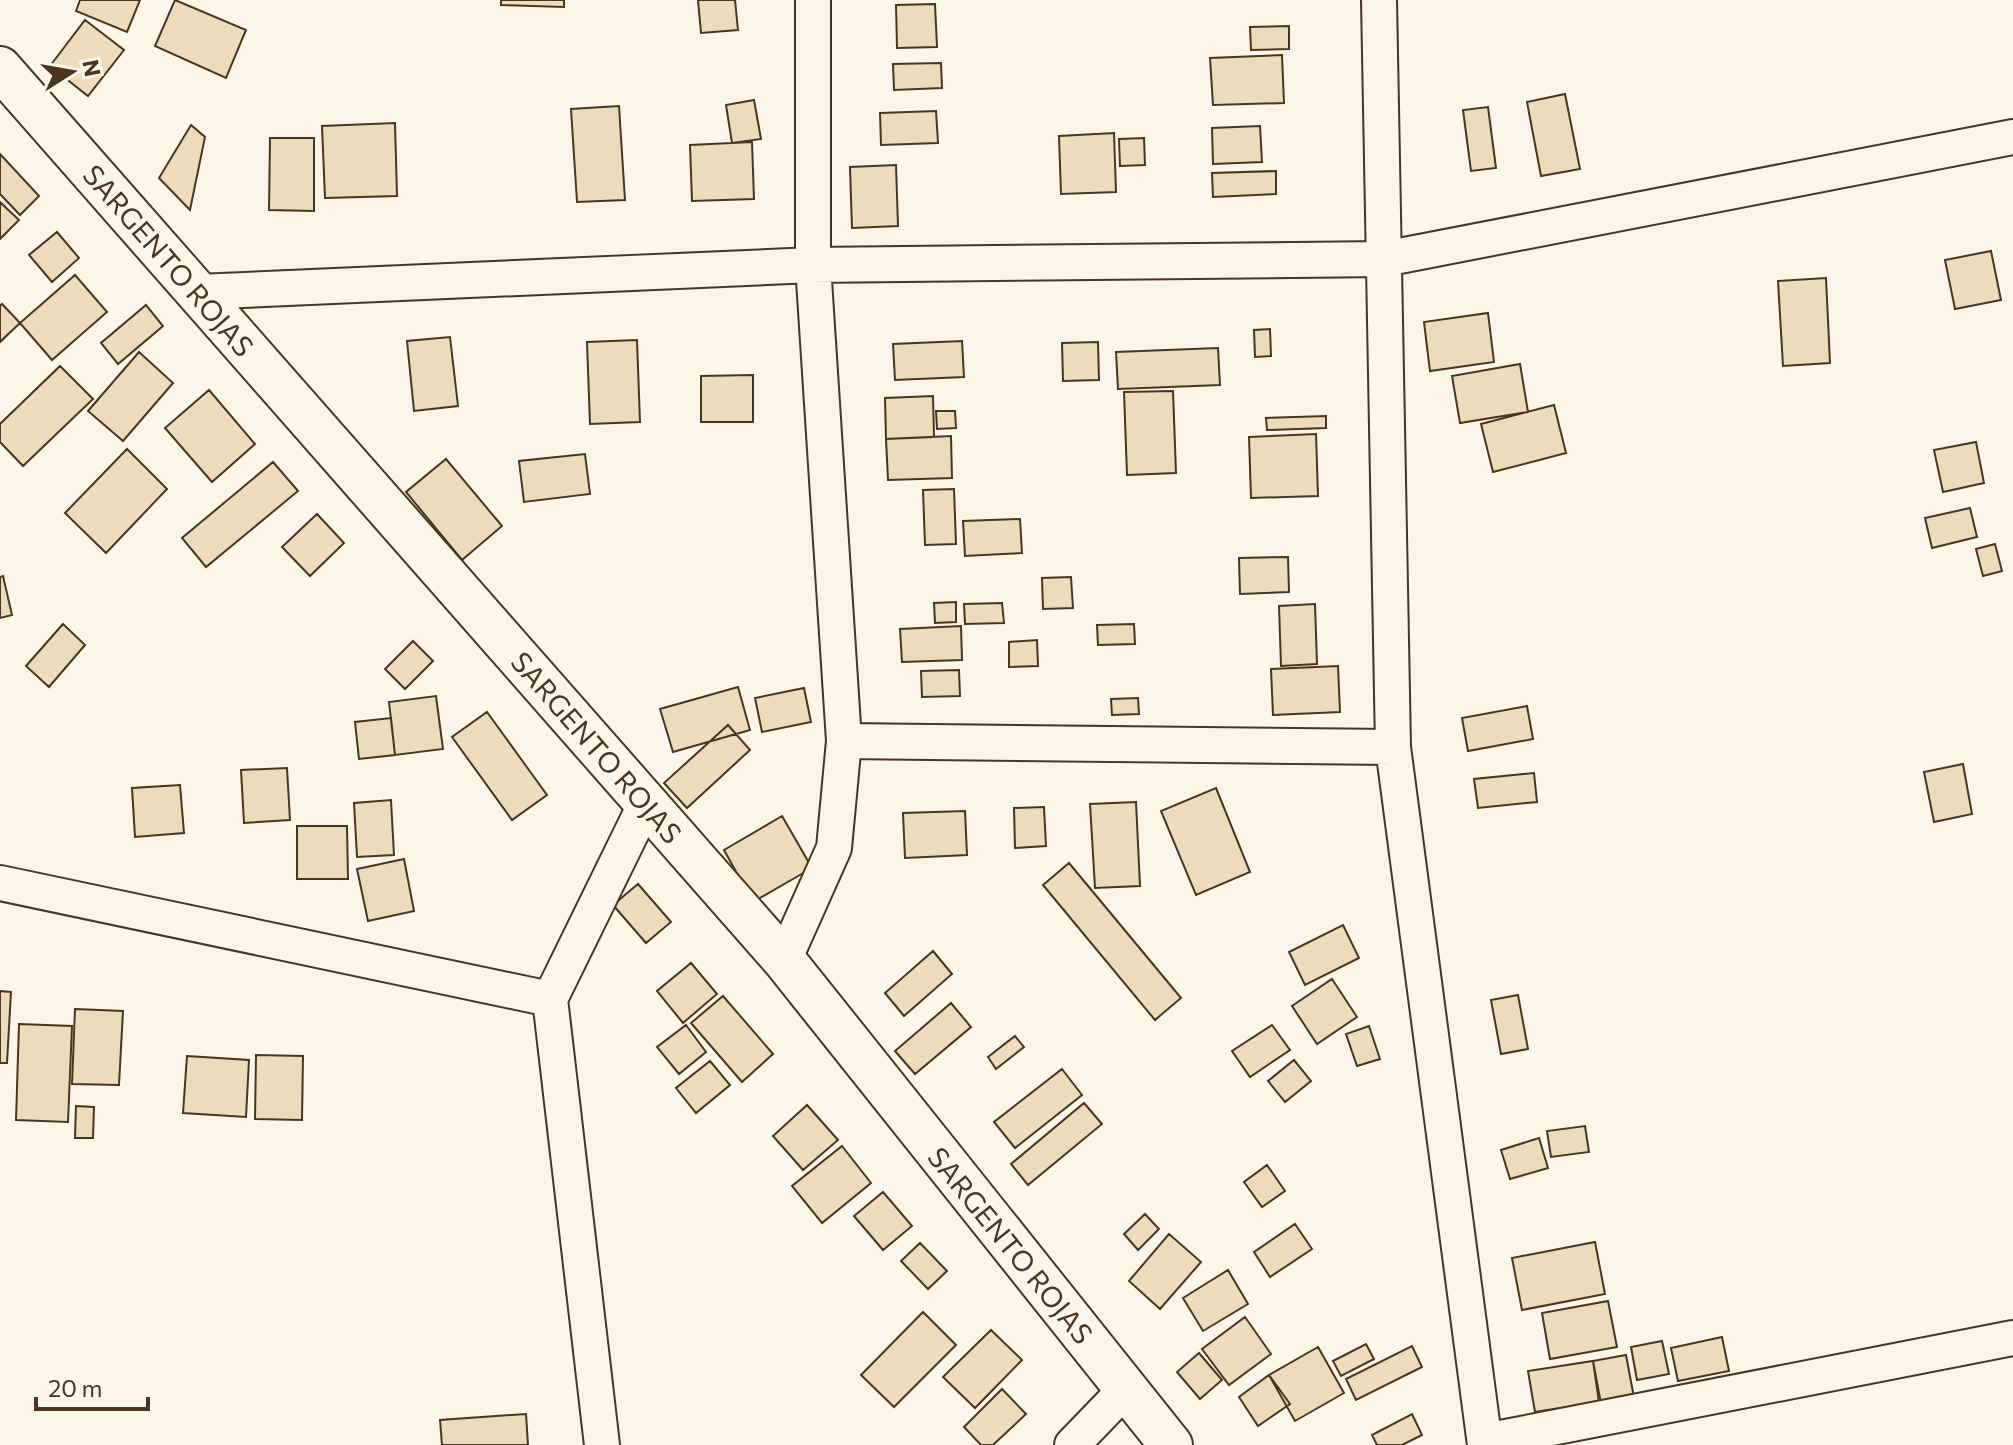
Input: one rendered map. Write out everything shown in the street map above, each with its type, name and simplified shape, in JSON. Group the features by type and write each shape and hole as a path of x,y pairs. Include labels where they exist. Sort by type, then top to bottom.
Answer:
{"street":[{"path":"784,960 834,848 844,741 813,265 813,0"},
{"path":"1379,0 1393,747 1485,1443 2013,1338"},
{"name":"SARGENTO ROJAS","path":"0,68 784,960 1171,1445"},
{"path":"197,292 813,265 1384,259 2013,137"},
{"path":"844,741 1393,747"},
{"path":"602,1445 550,999 646,803"},
{"path":"0,883 550,999"},
{"path":"1072,1445 1126,1389"}],"building":[{"path":"80,0 140,0 127,32 76,11"},
{"path":"175,0 246,30 226,78 155,46"},
{"path":"501,0 564,0 564,7 501,5"},
{"path":"698,0 735,0 738,30 701,33"},
{"path":"935,4 937,47 897,48 896,5"},
{"path":"85,20 124,50 88,96 50,66"},
{"path":"1289,26 1289,49 1251,50 1250,27"},
{"path":"1282,55 1284,103 1213,105 1210,58"},
{"path":"941,63 942,88 894,90 893,64"},
{"path":"1565,94 1580,169 1541,176 1527,102"},
{"path":"754,100 761,139 732,143 726,105"},
{"path":"619,106 625,200 577,202 571,109"},
{"path":"1488,107 1496,168 1471,171 1463,110"},
{"path":"936,111 938,143 881,145 880,113"},
{"path":"395,123 397,196 325,198 322,126"},
{"path":"191,125 205,137 190,210 159,178"},
{"path":"1260,126 1262,162 1213,164 1212,128"},
{"path":"1114,133 1116,192 1061,194 1059,136"},
{"path":"270,138 314,138 314,211 269,210"},
{"path":"1144,138 1145,165 1120,166 1119,139"},
{"path":"752,142 754,199 692,201 690,145"},
{"path":"0,154 39,196 20,215 0,194"},
{"path":"896,165 898,226 852,228 850,167"},
{"path":"1276,171 1276,194 1213,197 1212,173"},
{"path":"0,202 19,220 0,239"},
{"path":"57,232 79,258 52,282 29,255"},
{"path":"1991,251 2001,300 1955,309 1945,260"},
{"path":"75,275 107,312 52,360 20,323"},
{"path":"1826,278 1830,363 1783,366 1778,281"},
{"path":"2,304 20,323 0,342 0,306"},
{"path":"146,305 163,326 118,364 101,343"},
{"path":"1488,313 1494,362 1430,371 1424,322"},
{"path":"1270,329 1271,356 1255,357 1254,330"},
{"path":"450,337 458,406 414,411 407,341"},
{"path":"637,340 640,422 590,424 587,342"},
{"path":"962,341 964,377 895,380 893,344"},
{"path":"1098,342 1099,380 1063,381 1062,343"},
{"path":"1218,348 1220,385 1118,389 1116,352"},
{"path":"139,352 173,383 123,441 88,411"},
{"path":"1520,364 1528,412 1460,423 1452,376"},
{"path":"60,366 93,399 23,466 0,442 0,424"},
{"path":"753,375 753,422 701,422 701,376"},
{"path":"209,390 255,444 212,482 165,428"},
{"path":"1173,391 1176,473 1127,475 1124,392"},
{"path":"933,396 934,437 886,439 885,398"},
{"path":"1554,405 1566,453 1493,472 1481,424"},
{"path":"936,411 955,411 956,428 937,429"},
{"path":"1326,416 1326,428 1267,430 1266,418"},
{"path":"1316,434 1318,496 1251,498 1249,437"},
{"path":"951,436 952,478 888,480 886,439"},
{"path":"1976,442 1984,483 1943,492 1934,450"},
{"path":"127,449 167,489 106,553 65,513"},
{"path":"585,454 590,494 524,502 519,461"},
{"path":"446,459 502,526 462,560 406,492"},
{"path":"273,462 298,491 206,567 182,538"},
{"path":"954,489 956,544 925,545 923,490"},
{"path":"1970,508 1977,537 1932,548 1925,518"},
{"path":"317,514 344,543 310,576 282,547"},
{"path":"1020,519 1022,553 965,556 963,521"},
{"path":"1995,544 2002,571 1983,576 1976,549"},
{"path":"1288,557 1289,592 1240,594 1239,558"},
{"path":"3,576 12,615 0,618 0,577"},
{"path":"1071,577 1073,608 1043,609 1042,578"},
{"path":"956,602 956,622 935,623 934,603"},
{"path":"1002,603 1004,623 965,624 964,604"},
{"path":"1315,604 1317,664 1281,666 1279,606"},
{"path":"63,624 85,645 49,687 26,666"},
{"path":"1134,624 1135,644 1098,645 1097,625"},
{"path":"961,626 962,660 902,662 900,629"},
{"path":"1037,640 1038,666 1009,667 1009,642"},
{"path":"413,641 433,661 405,689 385,669"},
{"path":"1338,666 1340,712 1273,715 1271,669"},
{"path":"959,670 960,696 922,697 921,671"},
{"path":"738,687 750,730 673,752 660,709"},
{"path":"804,688 811,722 762,732 755,698"},
{"path":"436,696 443,749 395,755 389,702"},
{"path":"1138,698 1139,714 1112,715 1111,699"},
{"path":"1527,706 1533,739 1468,751 1462,718"},
{"path":"487,712 547,795 512,820 452,737"},
{"path":"391,718 395,755 359,759 355,722"},
{"path":"728,725 750,750 687,808 664,783"},
{"path":"1963,764 1972,814 1934,822 1924,772"},
{"path":"287,768 290,820 244,823 241,770"},
{"path":"1534,773 1537,802 1478,808 1474,779"},
{"path":"180,785 184,833 135,837 132,788"},
{"path":"1216,788 1250,872 1196,895 1161,811"},
{"path":"391,800 394,855 357,857 354,803"},
{"path":"1136,802 1140,886 1095,888 1090,804"},
{"path":"1044,807 1046,846 1015,848 1014,808"},
{"path":"965,811 967,855 905,858 903,813"},
{"path":"782,816 812,868 753,902 724,850"},
{"path":"297,826 347,826 348,879 297,879"},
{"path":"404,859 414,911 368,921 357,869"},
{"path":"1069,863 1181,998 1155,1020 1043,885"},
{"path":"638,884 671,922 646,943 613,905"},
{"path":"1343,925 1359,958 1305,985 1289,952"},
{"path":"933,951 952,974 904,1016 885,993"},
{"path":"691,963 717,994 683,1023 657,991"},
{"path":"1332,979 1357,1017 1317,1044 1292,1006"},
{"path":"0,991 11,992 7,1063 0,1063"},
{"path":"1518,995 1528,1049 1501,1054 1491,1000"},
{"path":"723,996 773,1054 742,1082 691,1023"},
{"path":"951,1003 971,1027 915,1074 895,1051"},
{"path":"75,1009 123,1011 119,1085 72,1084"},
{"path":"19,1024 72,1026 68,1122 16,1120"},
{"path":"686,1025 706,1052 679,1074 657,1047"},
{"path":"1272,1025 1290,1050 1250,1077 1232,1051"},
{"path":"1369,1026 1380,1059 1357,1066 1346,1034"},
{"path":"1015,1036 1024,1047 996,1069 988,1057"},
{"path":"256,1055 303,1056 302,1120 255,1119"},
{"path":"187,1056 249,1060 246,1117 183,1113"},
{"path":"1294,1060 1311,1081 1285,1102 1268,1081"},
{"path":"710,1061 730,1085 696,1113 676,1088"},
{"path":"1062,1069 1082,1095 1015,1148 994,1122"},
{"path":"1084,1103 1102,1124 1028,1185 1011,1164"},
{"path":"807,1105 838,1140 803,1170 773,1136"},
{"path":"76,1106 94,1107 93,1138 75,1138"},
{"path":"1585,1126 1589,1152 1551,1157 1547,1131"},
{"path":"1539,1138 1548,1168 1510,1179 1501,1150"},
{"path":"842,1146 871,1183 822,1223 792,1186"},
{"path":"1267,1165 1285,1191 1262,1207 1244,1182"},
{"path":"883,1192 912,1226 883,1250 854,1216"},
{"path":"1145,1214 1159,1229 1138,1250 1124,1234"},
{"path":"1295,1224 1312,1249 1270,1277 1254,1252"},
{"path":"1169,1234 1201,1262 1160,1309 1129,1281"},
{"path":"1595,1242 1605,1294 1522,1310 1512,1258"},
{"path":"920,1243 947,1271 928,1289 901,1261"},
{"path":"1228,1270 1248,1304 1203,1331 1183,1298"},
{"path":"1608,1301 1617,1347 1550,1359 1542,1313"},
{"path":"923,1312 956,1345 894,1407 861,1375"},
{"path":"1245,1317 1271,1354 1229,1385 1202,1349"},
{"path":"991,1330 1022,1360 975,1408 943,1377"},
{"path":"1722,1337 1729,1371 1678,1381 1671,1348"},
{"path":"1662,1341 1669,1374 1637,1380 1631,1347"},
{"path":"1366,1344 1374,1359 1341,1376 1333,1361"},
{"path":"1412,1346 1422,1367 1356,1400 1346,1379"},
{"path":"1318,1347 1344,1393 1295,1421 1269,1375"},
{"path":"1199,1353 1222,1380 1200,1399 1177,1372"},
{"path":"1626,1355 1635,1403 1602,1409 1593,1361"},
{"path":"1593,1361 1599,1402 1535,1412 1528,1371"},
{"path":"1269,1375 1290,1404 1258,1426 1239,1397"},
{"path":"1002,1389 1026,1414 993,1445 981,1445 964,1427"},
{"path":"526,1414 528,1445 442,1445 440,1420"},
{"path":"1412,1414 1422,1435 1402,1445 1377,1445 1372,1435"}]}
